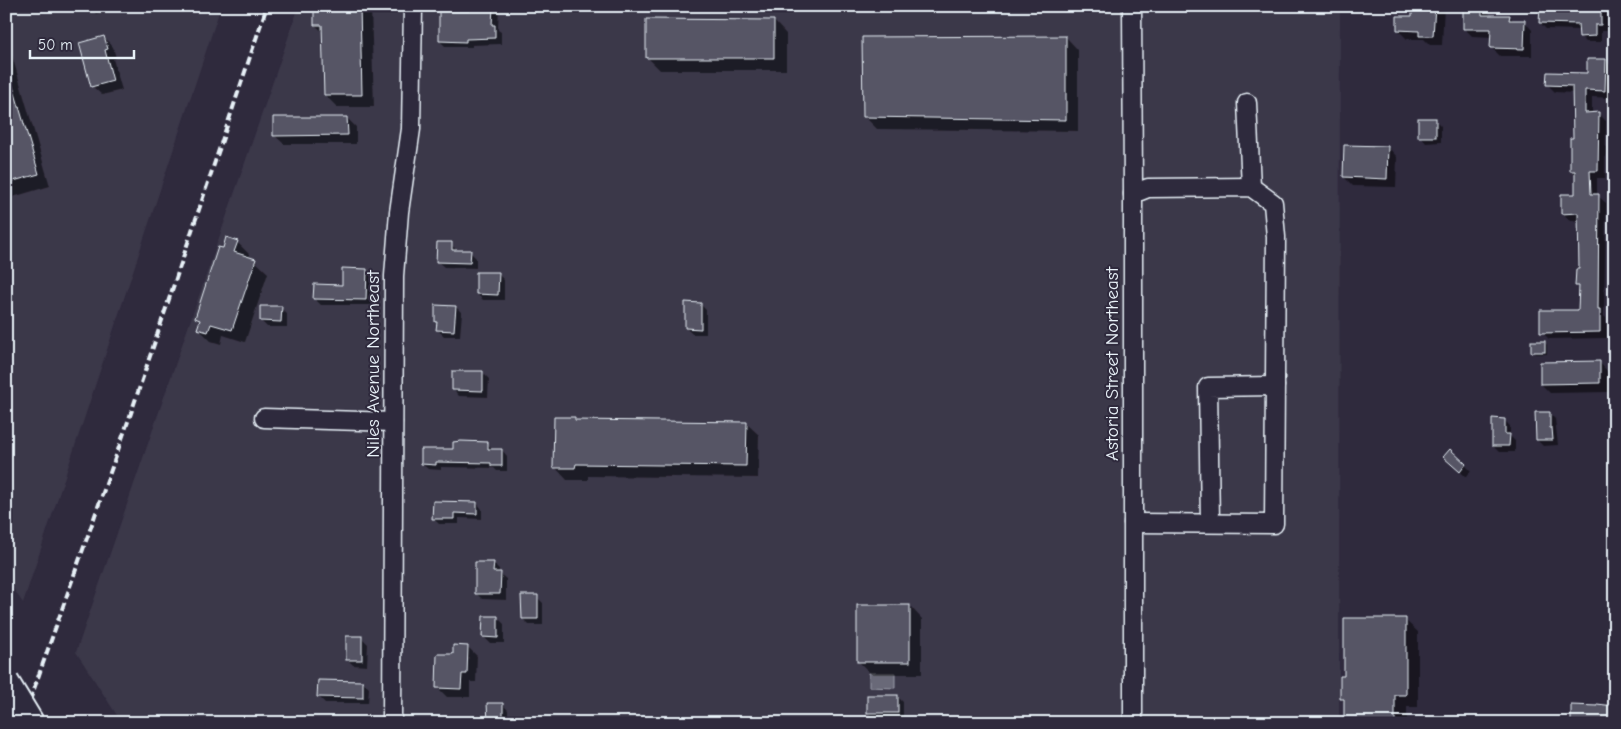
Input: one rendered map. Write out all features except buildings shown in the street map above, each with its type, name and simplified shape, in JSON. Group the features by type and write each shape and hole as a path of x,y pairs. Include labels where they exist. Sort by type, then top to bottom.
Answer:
{"highway":[{"path":"6,682 31,723"}],"street":[{"name":"Niles Avenue Northeast","path":"392,723 394,276 399,212 411,129 413,6"},
{"name":"Astoria Street Northeast","path":"1132,6 1133,723"},
{"path":"1247,103 1251,187"},
{"path":"1133,194 1148,188 1251,187 1273,203 1276,237 1274,524 1133,523"},
{"path":"1210,523 1208,387 1275,386"},
{"path":"264,418 393,422"}],"shaded area":[{"path":"6,6 221,6 23,603 6,578"},
{"path":"299,6 1340,6 1339,723 122,723 76,652"}],"water":[{"path":"869,673 895,673 895,688 869,687"}],"railway":[{"path":"22,723 131,413 267,6"}]}
